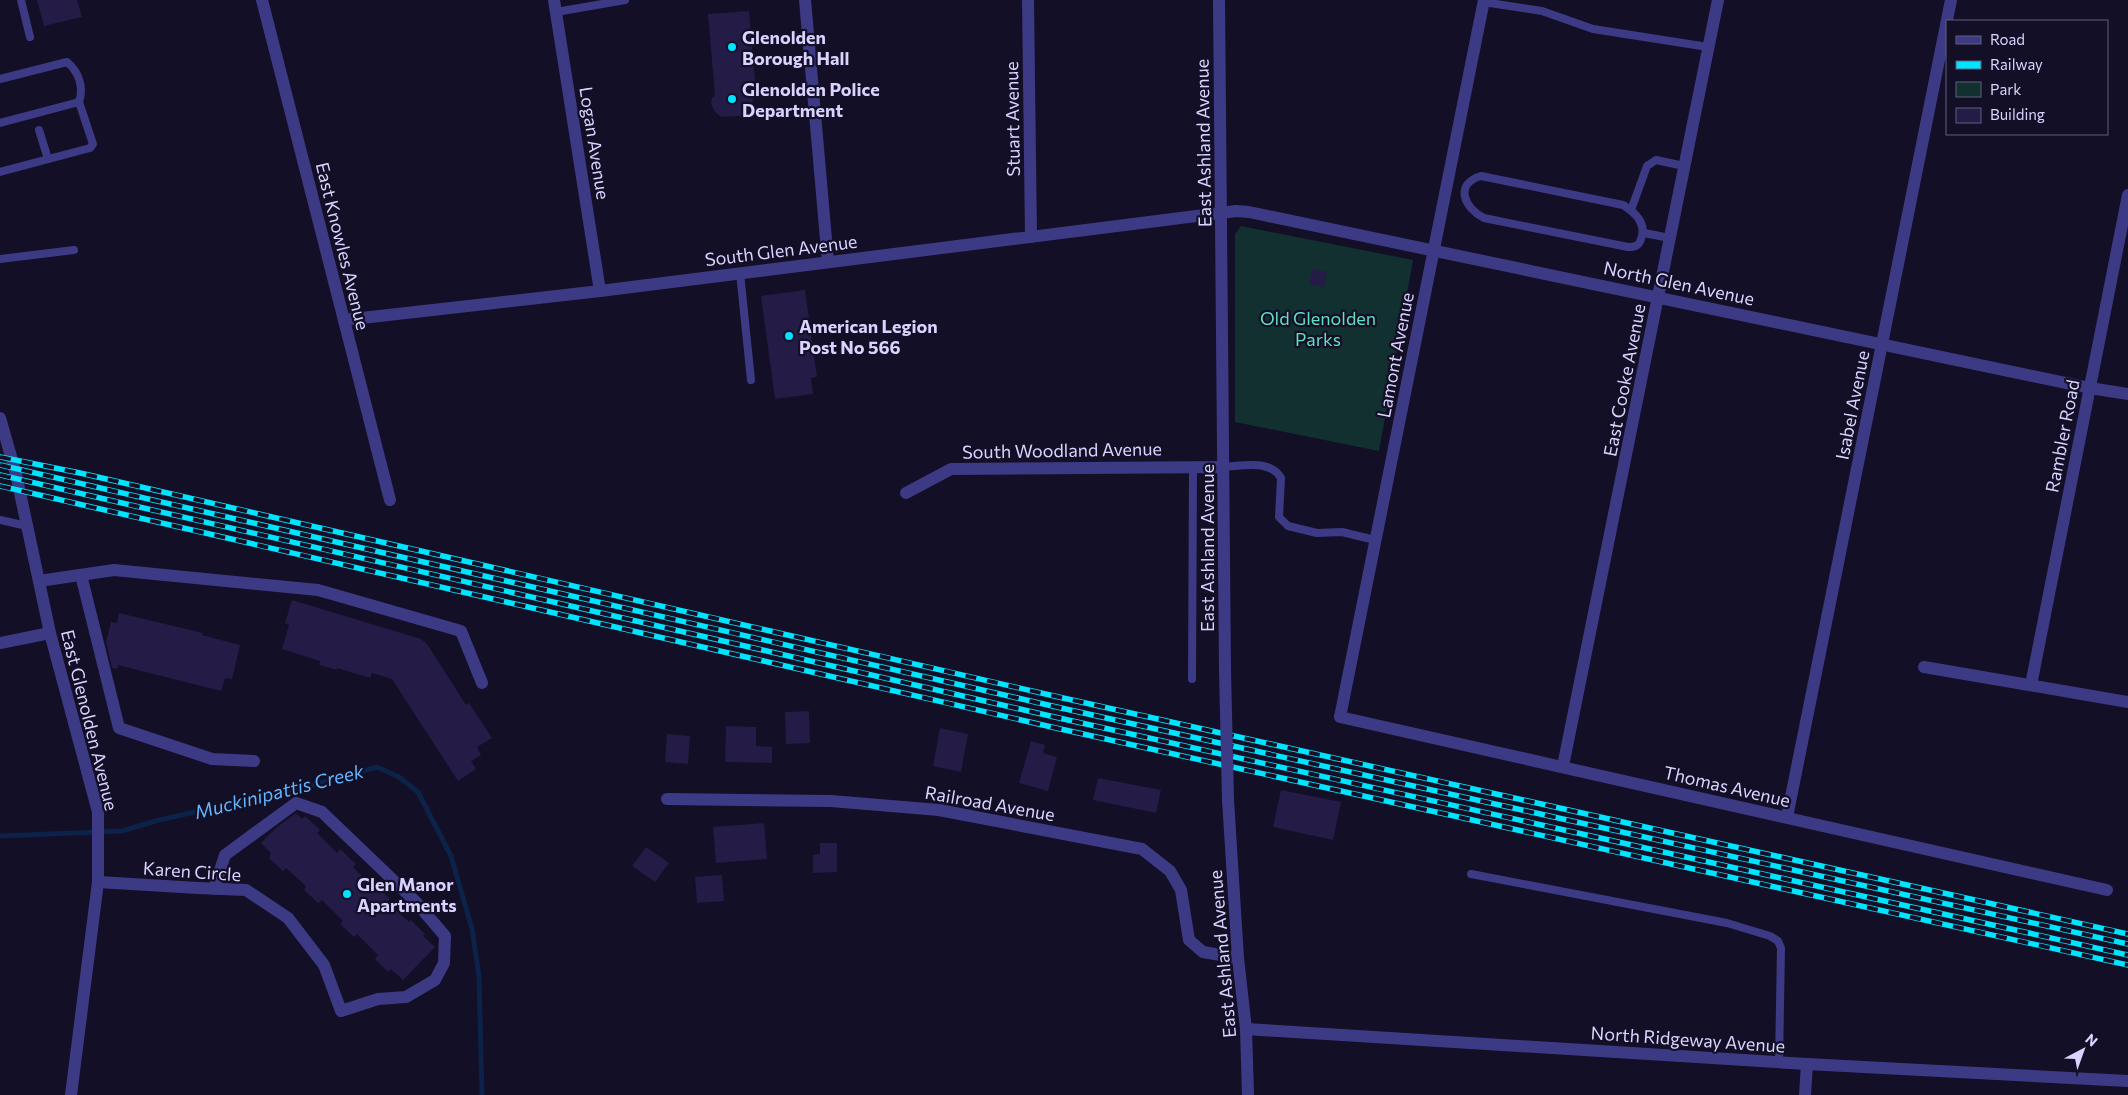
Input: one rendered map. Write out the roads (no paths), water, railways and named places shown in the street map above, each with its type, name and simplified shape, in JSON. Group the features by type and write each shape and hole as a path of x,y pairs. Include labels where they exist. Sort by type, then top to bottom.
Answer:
{"street":[{"name":"East Knowles Avenue","path":"262,0 390,500"},
{"path":"805,0 828,262"},
{"name":"Stuart Avenue","path":"1028,0 1031,237"},
{"name":"East Ashland Avenue","path":"1219,0 1225,670 1228,800 1238,958 1246,1029 1248,1095"},
{"name":"East Cooke Avenue","path":"1564,766 1718,0"},
{"name":"Isabel Avenue","path":"1947,20 1951,0"},
{"name":"Lamont Avenue","path":"1340,717 1483,1"},
{"name":"Logan Avenue","path":"555,6 600,290"},
{"name":"Isabel Avenue","path":"1787,817 1946,25"},
{"name":"Rambler Road","path":"2031,685 2128,195"},
{"name":"South Glen Avenue","path":"344,320 740,273 1222,212"},
{"name":"North Glen Avenue","path":"1222,212 1249,212 1658,296 2090,388 2128,394"},
{"name":"East Glenolden Avenue","path":"0,418 16,474 50,633 98,812 98,882 70,1095"},
{"name":"South Woodland Avenue","path":"906,493 951,468 1224,467"},
{"path":"39,581 114,570 318,590 461,631 482,683"},
{"path":"81,575 119,728 212,759 254,760"},
{"path":"0,644 50,633"},
{"path":"1924,667 2128,702"},
{"name":"Thomas Avenue","path":"1340,717 2107,890"},
{"name":"Railroad Avenue","path":"667,799 831,801 939,810 1142,849 1170,871 1181,890 1189,940 1203,952 1238,958"},
{"name":"Karen Circle","path":"98,882 214,889 246,890 288,918 324,966 341,1011 378,999 406,997 436,980 444,963 445,936 415,901 322,812 296,803 225,855 214,889"},
{"name":"North Ridgeway Avenue","path":"1246,1029 1807,1064 2128,1081"},
{"path":"1805,1095 1807,1064"}],"lane":[{"path":"21,0 30,37"},
{"path":"555,6 625,0"},
{"path":"1483,1 1542,11 1593,28 1708,47"},
{"path":"0,79 67,62 75,69 82,91 79,102 93,144 90,148 0,172"},
{"path":"0,123 79,102"},
{"path":"39,130 48,159"},
{"path":"1631,210 1647,166 1656,160 1684,166"},
{"path":"1489,176 1623,205 1631,210 1642,224 1644,233 1640,244 1634,247 1484,218 1473,213 1464,197 1465,190 1474,178 1489,176"},
{"path":"1447,185 1465,190"},
{"path":"1644,233 1670,238"},
{"path":"0,260 74,250"},
{"path":"740,273 751,380"},
{"path":"1192,679 1193,466"},
{"path":"1224,467 1264,466 1273,468 1278,472 1281,478 1281,486 1278,517 1288,526 1317,533 1342,532 1375,540"},
{"path":"0,520 27,526"},
{"path":"1471,874 1727,923 1770,936 1778,941 1781,948 1779,1062"}],"waterway":[{"name":"Muckinipattis Creek","path":"0,836 122,831 159,820 310,786 377,767 399,777 418,792 451,856 472,929 479,976 482,1095"}],"railway":[{"path":"0,457 80,473 1063,698 2128,934"},
{"path":"0,465 1061,708 2128,944"},
{"path":"0,475 1059,718 2128,955"},
{"path":"0,486 1056,728 2128,965"}],"place":[{"name":"Glenolden Borough Hall","path":"732,47"},
{"name":"Glenolden Police Department","path":"732,99"},
{"name":"American Legion Post No 566","path":"789,336"},
{"name":"Glen Manor Apartments","path":"347,894"}],"park label":[{"name":"Old Glenolden Parks","path":"1318,328"}]}
